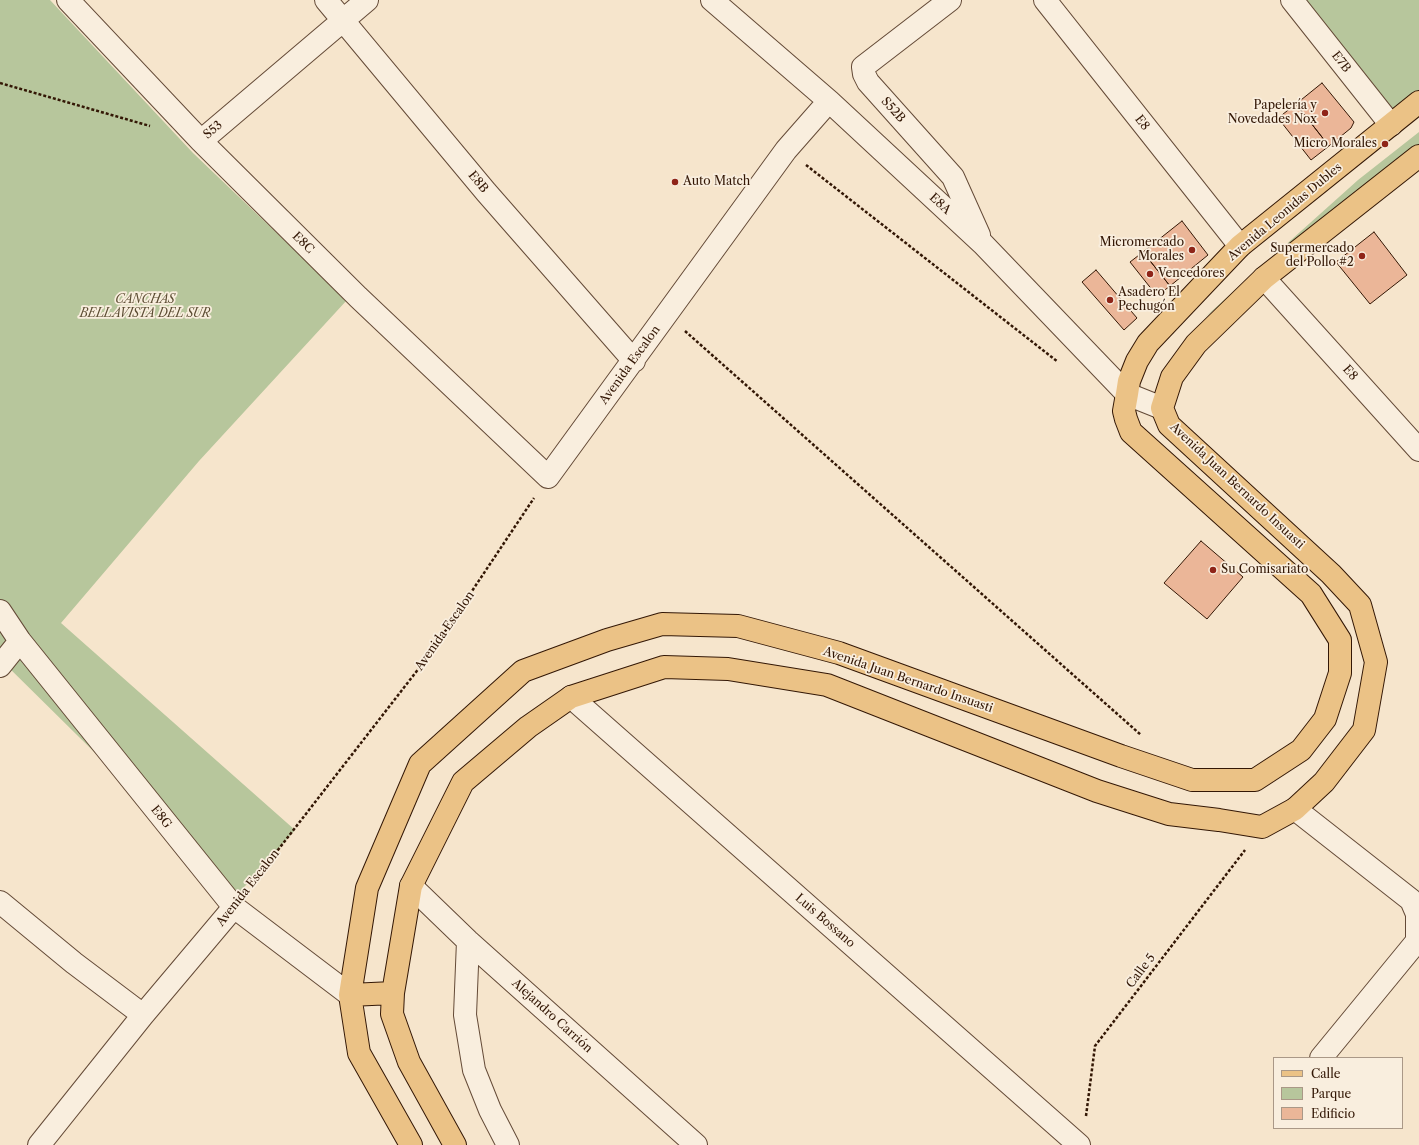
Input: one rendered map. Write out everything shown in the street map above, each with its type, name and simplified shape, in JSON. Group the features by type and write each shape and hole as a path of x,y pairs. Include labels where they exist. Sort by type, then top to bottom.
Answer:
{"main road":[{"name":"Avenida Leonidas Dubles","path":"1127,394 1129,382 1137,361 1148,343 1240,246 1419,102"},
{"path":"1162,408 1172,377 1196,344 1264,278 1419,156"},
{"name":"Avenida Juan Bernardo Insuasti","path":"411,1145 360,1053 350,995 367,888 420,764 523,672 606,640 662,624 738,626 839,653 1121,756 1192,780 1255,780 1301,750 1325,719 1340,673 1340,640 1311,594 1131,432 1124,411 1127,394"},
{"name":"Avenida Juan Bernardo Insuasti","path":"1162,408 1169,425 1332,574 1360,606 1376,662 1364,730 1324,782 1294,810 1262,827"},
{"path":"455,1145 409,1062 392,1014 393,993 411,886 463,782 528,727 571,697 664,667 728,669 827,685 1097,790 1169,814 1262,827"},
{"path":"350,995 393,993"}],"street":[{"name":"E8C","path":"68,0 201,141 358,297 548,477"},
{"name":"E8B","path":"326,0 486,192 634,360"},
{"name":"S53","path":"201,141 342,20 368,0"},
{"name":"E8A","path":"712,0 829,101 983,244 1127,394 1162,408"},
{"name":"S52B","path":"950,0 863,67 864,74 868,82 953,177 983,244"},
{"name":"E8","path":"1045,0 1240,246"},
{"name":"E7B","path":"1292,0 1390,125"},
{"name":"Avenida Escalon","path":"548,477 786,150 829,101"},
{"name":"E8","path":"1264,278 1419,450"},
{"name":"E8G","path":"0,611 20,641 234,907 350,995"},
{"path":"0,666 20,641"},
{"name":"Luis Bossano","path":"571,697 1079,1145"},
{"path":"1294,810 1411,900 1417,914 1417,941 1322,1057"},
{"name":"Alejandro Carrión","path":"411,886 468,940 696,1145"},
{"path":"0,902 74,963 143,1015"},
{"name":"Avenida Escalon","path":"43,1144 143,1015 234,907"},
{"path":"468,940 466,1015 474,1070 490,1110 508,1145"}],"path":[{"path":"0,83 156,128"},
{"path":"786,150 1059,363"},
{"path":"667,315 1144,737"},
{"name":"Avenida Escalon","path":"234,907 430,654 548,477"},
{"name":"Calle 5","path":"1085,1122 1095,1046 1262,827"}],"green space":[{"name":"CANCHAS BELLAVISTA DEL SUR","path":"0,0 50,0 193,153 347,300 199,461 61,623 295,830 238,894 0,659"},
{"path":"1297,0 1419,0 1419,91 1388,115"},
{"path":"1419,132 1419,147 1204,318 1358,180"}],"building":[{"name":"Papelería y Novedades Nox","path":"1322,83 1354,122 1351,128 1329,146 1296,104"},
{"path":"1296,104 1329,146 1311,160 1278,118"},
{"path":"1182,221 1208,255 1170,286 1143,252"},
{"path":"1374,232 1407,275 1370,304 1336,262"},
{"name":"Vencedores","path":"1143,252 1170,286 1157,296 1130,262"},
{"name":"Asadero El Pechugón","path":"1096,270 1137,318 1124,330 1082,282"},
{"path":"1201,541 1243,577 1207,619 1164,583"}],"place":[{"name":"Papelería y Novedades Nox","path":"1325,113"},
{"name":"Micro Morales","path":"1385,144"},
{"name":"Auto Match","path":"675,182"},
{"name":"Micromercado Morales","path":"1192,250"},
{"name":"Supermercado del Pollo #2","path":"1362,256"},
{"name":"Vencedores","path":"1150,274"},
{"name":"Asadero El Pechugón","path":"1110,300"},
{"name":"Su Comisariato","path":"1213,570"}]}
